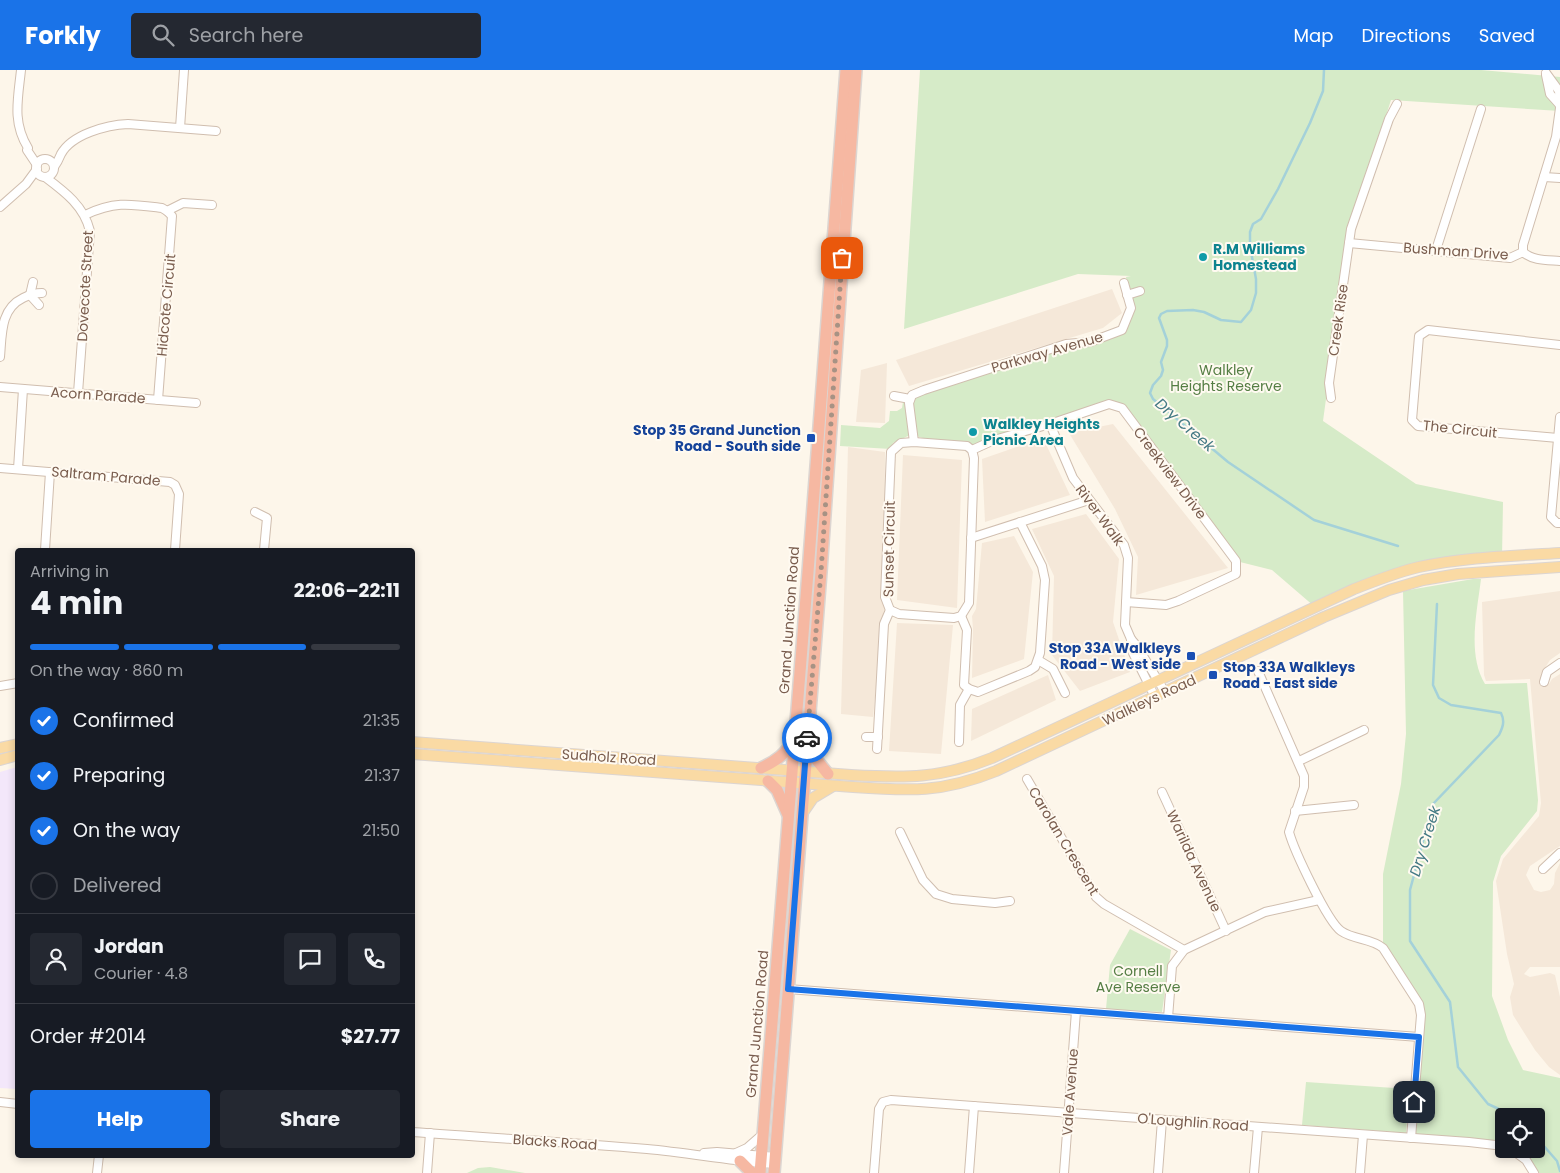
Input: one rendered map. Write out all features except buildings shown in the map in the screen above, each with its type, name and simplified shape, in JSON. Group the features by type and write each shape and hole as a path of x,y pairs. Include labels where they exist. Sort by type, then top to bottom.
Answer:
{"highway":[{"name":"Grand Junction Road","path":"761,1164 846,70"},
{"name":"Grand Junction Road","path":"775,1165 821,572 856,70"},
{"path":"808,735 816,759 828,774"},
{"path":"761,768 781,757 795,736"},
{"path":"768,781 777,790 789,816"},
{"path":"775,988 788,989"},
{"path":"737,1158 752,1173"}],"main road":[{"name":"Walkleys Road","path":"804,778 828,774 921,777 959,770 992,758 1354,589 1400,572 1434,564 1464,560 1560,553"},
{"name":"Walkleys Road","path":"792,777 804,778 834,786 911,790 961,784 996,771 1333,613 1400,586 1458,574 1560,566"},
{"name":"Sudholz Road","path":"415,742 761,768 792,777"},
{"path":"0,748 15,745"},
{"name":"Sudholz Road","path":"415,754 768,781 792,777"},
{"path":"0,760 15,756"},
{"path":"801,815 813,798 834,786"}],"street":[{"path":"21,70 17,116 20,132 39,174 44,177"},
{"path":"180,128 184,70"},
{"path":"1523,252 1523,245 1556,137 1560,108 1559,104 1550,94 1546,71"},
{"name":"Creek Rise","path":"1331,398 1329,383 1351,229 1389,119 1397,104"},
{"path":"1436,250 1481,109"},
{"path":"0,207 26,184 37,167 45,160 61,154 81,137 97,130 116,124 216,131"},
{"path":"28,148 51,162 54,168"},
{"path":"26,184 51,175 61,154"},
{"name":"Dovecote Street","path":"54,168 61,187"},
{"name":"Dovecote Street","path":"44,177 61,187 85,215 90,231 78,394"},
{"path":"1544,177 1560,178"},
{"path":"85,215 100,207 116,204 162,208 168,211 183,203 212,205"},
{"name":"Hidcote Circuit","path":"158,400 172,224 172,216 168,211"},
{"name":"Bushman Drive","path":"1349,243 1510,258 1523,252 1534,258 1560,261"},
{"path":"30,295 33,282"},
{"name":"Parkway Avenue","path":"910,399 912,395 924,390 1066,344 1090,342 1122,330 1131,308 1124,283"},
{"path":"1127,295 1140,292"},
{"path":"0,357 3,319 7,311 18,300 42,293"},
{"path":"30,295 38,305"},
{"name":"The Circuit","path":"1558,438 1418,426 1412,420 1419,336 1428,330 1560,345"},
{"name":"Acorn Parade","path":"0,388 196,403"},
{"path":"18,469 23,389"},
{"path":"894,396 910,399 914,442"},
{"name":"Creekview Drive","path":"972,450 994,440 1109,404 1122,408 1236,561 1236,574 1178,601 1166,605 1126,602"},
{"path":"1560,417 1551,517 1557,523 1560,523"},
{"name":"River Walk","path":"1050,424 1073,478 1124,545 1128,558 1125,625 1160,695"},
{"name":"Sunset Circuit","path":"961,616 954,618 899,614 890,610 885,597 891,452 901,443 914,442 967,446 972,450"},
{"path":"972,450 974,458 969,603 961,616 967,630 964,685 978,692 1029,671 1035,667 1040,653 1044,572 1020,522"},
{"name":"Saltram Parade","path":"0,468 170,482 175,485 179,494 175,548"},
{"path":"45,548 50,472"},
{"path":"971,538 1089,500"},
{"path":"255,512 267,518 264,548"},
{"path":"877,750 884,624 890,610"},
{"path":"1038,660 1053,670 1065,693"},
{"path":"1544,682 1548,672 1560,663"},
{"path":"1258,671 1299,761 1305,779 1290,829 1290,836 1319,900 1331,921 1342,932 1354,938 1376,943 1385,952 1419,1004 1421,1011 1411,1138"},
{"path":"0,686 15,684"},
{"path":"959,742 960,705 970,689"},
{"path":"1299,761 1364,730"},
{"path":"866,737 878,737"},
{"name":"Carolan Crescent","path":"1027,779 1096,897 1104,904 1184,950"},
{"name":"Warilda Avenue","path":"1162,792 1226,931"},
{"path":"1296,811 1354,805"},
{"path":"900,832 923,880 936,894 952,899 996,903 1010,902"},
{"path":"1543,870 1560,853"},
{"path":"1168,1018 1172,966 1184,950 1265,912 1319,900"},
{"path":"788,989 1419,1037"},
{"name":"Vale Avenue","path":"1064,1173 1076,1011"},
{"name":"O'Loughlin Road","path":"874,1173 879,1109 883,1102 891,1100 1495,1145"},
{"path":"0,1102 15,1104"},
{"path":"969,1173 974,1106"},
{"path":"1158,1173 1162,1120"},
{"path":"1254,1173 1258,1127"},
{"name":"Blacks Road","path":"415,1132 697,1154 737,1158 761,1164 775,1165"},
{"path":"427,1173 430,1133"},
{"path":"737,1158 763,1134"},
{"path":"1360,1173 1363,1135"},
{"path":"97,1173 98,1158"},
{"path":"1523,1158 1534,1173"}],"shaded area":[{"path":"1112,289 1122,313 1103,328 909,386 896,360"},
{"path":"887,363 885,423 856,422 861,370"},
{"path":"1113,424 1228,568 1136,595 1138,557 1115,509 1069,433"},
{"path":"1043,438 1070,495 985,522 982,459"},
{"path":"848,447 885,452 884,609 873,717 841,714"},
{"path":"903,455 962,460 957,608 897,600"},
{"path":"1086,514 1119,559 1113,622 1130,672 1080,691 1052,655 1054,576 1032,529"},
{"path":"1014,536 1033,572 1024,659 972,678 972,616 976,609 982,543"},
{"path":"1560,591 1560,653 1550,660 1541,674 1542,687 1549,684 1552,679 1560,674 1560,846 1530,866 1526,875 1534,890 1541,892 1550,890 1554,884 1555,873 1560,863 1560,967 1530,967 1524,974 1530,977 1550,973 1555,975 1560,997 1560,1075 1549,1067 1535,1050 1513,1015 1510,997 1514,984 1507,954 1496,881 1503,859 1539,816 1541,803 1530,679 1486,681 1484,675 1482,602"},
{"path":"897,623 953,625 941,754 889,751"},
{"path":"1048,675 1056,700 971,741 972,709"},
{"path":"15,768 15,1089 0,1088 0,772"}],"green space":[{"name":"Walkley Heights Reserve","path":"920,70 1481,70 1560,77 1560,111 1391,100 1349,230 1323,421 1416,484 1503,502 1502,557 1406,571 1315,607 1272,570 1236,561 1122,408 1109,404 972,450 916,435 913,404 915,399 921,394 1066,344 1090,342 1122,330 1131,308 1126,277 1131,276 1078,274 904,329"},
{"path":"905,401 910,435 893,443 891,449 840,446 841,425 880,428 889,421 890,411 897,411 902,408"},
{"path":"1481,579 1475,633 1476,660 1479,672 1485,684 1527,683 1538,800 1537,811 1501,856 1493,882 1492,996 1508,1040 1523,1070 1560,1078 1560,1173 1534,1173 1519,1158 1545,1158 1545,1108 1495,1108 1495,1146 1411,1138 1421,1011 1383,948 1383,874 1401,784 1406,734 1403,591"},
{"name":"Cornell Ave Reserve","path":"1130,929 1171,950 1162,1012 1106,1009 1110,965"},
{"path":"1306,1082 1409,1089 1406,1133 1302,1125"},
{"path":"490,1167 525,1173 467,1173 478,1168"}],"waterway":[{"name":"Dry Creek","path":"1324,70 1323,91 1310,123 1278,189 1261,219 1253,224 1250,232 1250,246 1256,279 1256,293 1251,310 1241,322 1221,320 1204,312 1193,310 1167,311 1161,314 1159,318 1167,340 1167,346 1161,362 1163,370 1161,376 1153,385 1150,393 1153,399 1228,462 1314,520 1398,546"},
{"name":"Dry Creek","path":"1437,604 1433,685 1439,698 1451,705 1501,713 1503,724 1499,735 1433,804 1410,890 1410,941 1450,1002 1458,1067 1488,1104 1497,1108"},
{"name":"Dry Creek","path":"1545,1147 1557,1161 1560,1171"}],"way so far":[{"path":"807,738 821,572 842,258"}],"place":[{"name":"R.M Williams Homestead","path":"1203,257"},
{"name":"Walkley Heights Picnic Area","path":"973,432"},
{"name":"Stop 35 Grand Junction Road - South side","path":"811,438"},
{"name":"Stop 33A Walkleys Road - West side","path":"1191,656"},
{"name":"Stop 33A Walkleys Road - East side","path":"1213,675"}],"route":[{"path":"807,738 788,989 1419,1037 1414,1102"}]}
